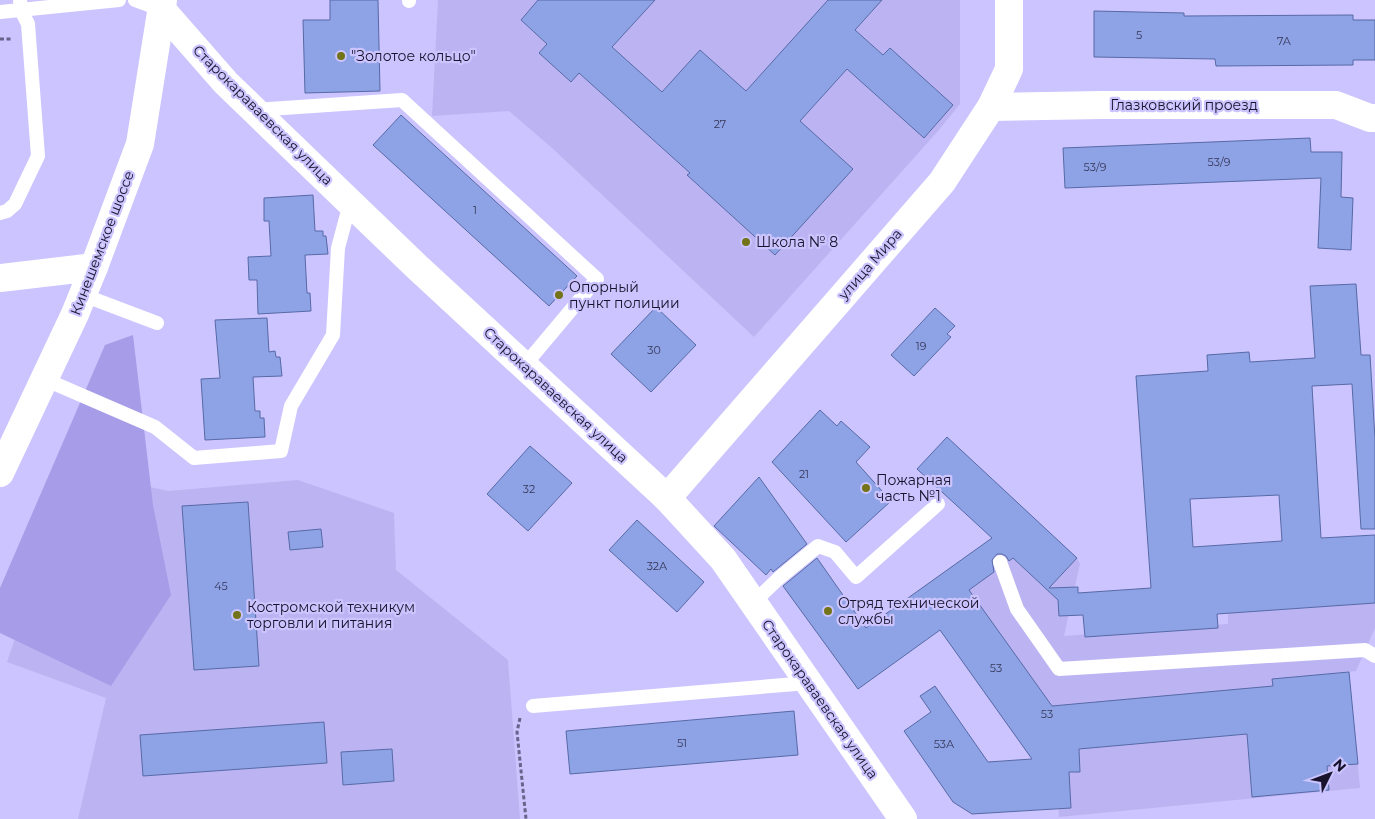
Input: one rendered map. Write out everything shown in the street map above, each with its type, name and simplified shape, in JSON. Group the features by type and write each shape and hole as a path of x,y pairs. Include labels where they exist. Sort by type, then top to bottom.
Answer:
{"street":[{"name":"улица Мира","path":"667,498 942,182 991,107 1009,69 1009,0"},
{"name":"Старокараваевская улица","path":"162,5 226,83 350,203 667,498 723,559 903,819"},
{"name":"Кинешемское шоссе","path":"0,473 83,295 140,144 162,5"},
{"name":"Глазковский проезд","path":"991,107 1336,105 1370,118 1375,118"},
{"path":"0,278 94,267"}],"lane":[{"path":"0,12 21,5 119,0"},
{"path":"135,0 162,5"},
{"path":"0,213 7,211 15,204 38,156 28,24 21,5"},
{"path":"254,110 402,100 597,279 524,366"},
{"path":"44,379 155,427 194,458 280,451 291,406 333,335 338,248 350,203"},
{"path":"83,295 157,323"},
{"path":"754,603 779,578 818,546 835,552 856,577 938,504"},
{"path":"1000,562 1018,609 1059,669 1365,650 1375,656"},
{"path":"533,706 808,683"}],"path":[{"path":"526,819 517,732 520,718 533,706"}],"shaded area":[{"name":"Школа № 8","path":"438,0 960,0 960,104 754,337 552,148 509,111 432,116"},
{"path":"133,335 153,505 171,595 111,686 0,633 0,588 105,345"},
{"name":"Костромской техникум торговли и питания","path":"72,471 169,491 298,480 394,513 396,570 508,660 520,819 78,819 106,698 7,662"},
{"path":"1008,494 1077,558 1080,564 1064,636 1228,624 1228,613 1375,603 1375,628 1356,671 1349,672 1360,788 1059,817 1055,755 1030,757 914,594 972,552 976,557 995,541 979,526"}],"building":[{"name":"\"Золотое кольцо\"","path":"330,0 378,0 380,91 305,93 303,20 330,20"},
{"path":"538,0 655,0 612,47 662,92 700,50 746,91 828,0 882,0 855,30 883,55 890,48 953,105 924,138 847,69 800,121 853,169 775,255 687,175 690,173 579,73 571,82 539,53 547,44 521,20"},
{"path":"1094,11 1184,13 1184,16 1353,15 1353,20 1375,20 1375,60 1353,60 1353,65 1216,66 1215,59 1094,57"},
{"path":"401,115 577,276 549,306 373,145"},
{"path":"1310,138 1311,152 1342,152 1341,197 1353,198 1351,250 1318,248 1321,178 1065,188 1063,148"},
{"path":"313,195 315,231 323,231 323,236 326,236 328,254 305,255 307,293 310,293 311,311 258,314 257,280 249,280 248,257 271,256 269,221 264,221 264,198"},
{"path":"1356,284 1361,355 1370,355 1375,439 1375,529 1361,529 1352,384 1312,386 1321,538 1375,535 1375,603 1217,614 1218,628 1085,637 1083,615 1059,616 1058,600 1013,558 1009,561 1006,556 997,554 992,560 994,572 969,590 1052,706 1273,686 1272,679 1349,672 1358,764 1327,766 1329,790 1252,797 1247,734 1079,749 1080,772 1069,772 1071,808 972,814 953,802 904,731 931,712 920,696 935,686 988,762 1032,759 940,630 858,689 783,586 817,558 866,628 992,538 917,469 947,437 1077,558 1049,588 1078,587 1078,593 1151,588 1136,376 1208,371 1207,355 1249,352 1250,362 1315,358 1310,286","holes":["1279,495 1282,541 1193,547 1190,499"]},
{"path":"656,307 696,345 651,392 611,354"},
{"path":"935,308 955,326 947,334 951,337 914,376 891,355"},
{"path":"267,318 269,352 275,351 276,357 280,357 282,376 253,377 255,411 260,411 260,418 264,418 265,437 205,440 201,379 220,378 215,320"},
{"path":"820,410 837,426 841,421 870,447 856,462 891,501 846,542 772,462"},
{"path":"530,446 572,483 528,531 487,494"},
{"path":"759,477 807,544 773,572 771,569 766,575 714,526"},
{"path":"248,502 259,666 194,670 182,506"},
{"path":"637,520 704,582 677,612 609,550"},
{"path":"321,529 323,547 290,550 288,532"},
{"path":"794,711 798,755 570,774 566,731"},
{"path":"324,722 327,763 143,776 140,735"},
{"path":"392,749 394,781 343,785 341,752"}],"place":[{"name":"\"Золотое кольцо\"","path":"341,56"},
{"name":"Школа № 8","path":"746,242"},
{"name":"Опорный пункт полиции","path":"559,295"},
{"name":"Пожарная часть №1","path":"866,488"},
{"name":"Отряд технической службы","path":"828,611"},
{"name":"Костромской техникум торговли и питания","path":"237,615"}]}
